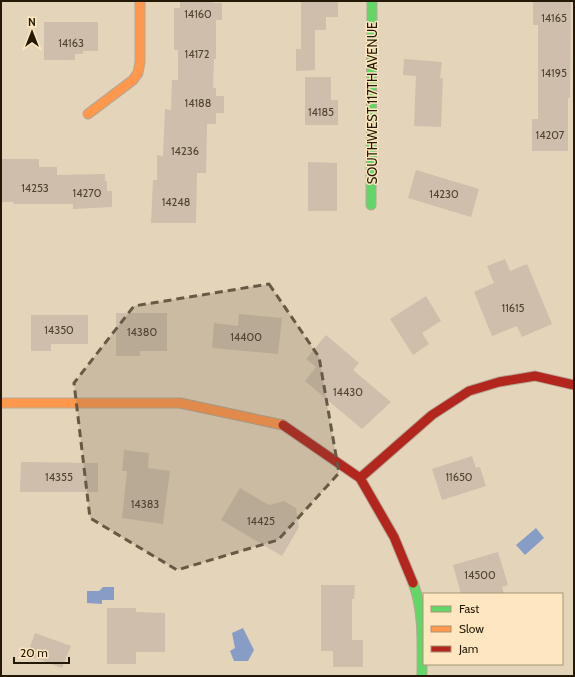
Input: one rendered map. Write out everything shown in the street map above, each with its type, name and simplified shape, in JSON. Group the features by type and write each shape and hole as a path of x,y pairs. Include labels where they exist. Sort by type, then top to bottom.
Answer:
{"street":[{"path":"88,114 133,80 138,73 140,62 140,1"},
{"name":"SOUTHWEST 117TH AVENUE","path":"371,205 372,1"},
{"path":"360,478 432,414 470,392 499,382 536,376 574,385"},
{"path":"1,403 180,403 283,424 360,478 394,537 417,593 422,636 422,676"}],"path":[{"path":"69,60 73,77"},
{"path":"321,428 339,410"}],"highlighted area":[{"path":"269,284 319,357 339,473 278,540 177,570 90,518 74,383 134,306"}],"water":[{"path":"536,528 544,538 525,555 516,545"},
{"path":"103,587 114,587 114,600 102,600 102,604 87,603 87,591 99,591"},
{"path":"243,628 254,650 248,661 234,661 230,651 235,648 232,633"}],"building":[{"path":"180,1 213,1 213,3 222,3 222,20 216,20 216,59 214,59 213,88 216,88 216,96 224,96 224,113 216,113 216,124 207,124 206,173 197,173 196,223 151,223 153,180 157,180 157,155 163,156 165,109 171,110 172,80 178,80 178,50 174,50 174,8 180,8"},
{"path":"301,1 338,1 338,17 326,17 326,30 315,30 315,70 296,71 296,49 301,49"},
{"path":"533,1 571,1 568,151 532,151 532,119 538,119 538,25 533,25"},
{"path":"44,22 98,22 98,51 83,51 83,54 75,54 75,60 44,60"},
{"path":"404,59 442,62 440,78 443,78 441,127 414,126 416,76 403,75"},
{"path":"305,77 331,77 331,100 338,100 338,125 305,125"},
{"path":"1,159 39,159 39,167 57,167 57,175 105,174 107,191 112,191 112,207 73,209 73,204 13,204 14,202 1,202"},
{"path":"308,162 337,163 337,211 308,211"},
{"path":"416,170 479,189 471,217 408,198"},
{"path":"505,259 510,271 527,264 552,324 522,337 517,326 492,336 474,292 494,283 487,266"},
{"path":"426,296 441,321 422,333 429,344 413,355 390,319"},
{"path":"116,313 167,313 167,351 140,351 140,356 116,356"},
{"path":"239,314 282,318 278,354 212,348 214,323 238,326"},
{"path":"31,315 88,315 88,344 51,344 51,351 31,351"},
{"path":"326,335 359,363 353,370 391,402 362,429 305,381 316,367 306,359"},
{"path":"124,450 149,453 148,468 170,471 163,524 122,518 127,471 122,471"},
{"path":"472,456 476,468 480,467 486,486 442,500 432,469"},
{"path":"21,462 98,463 98,492 20,492"},
{"path":"240,488 269,505 284,501 296,508 299,527 282,556 221,520"},
{"path":"498,552 508,585 502,587 504,593 461,593 453,565"},
{"path":"321,585 355,585 354,599 352,599 352,640 363,640 363,667 333,667 333,651 321,651"},
{"path":"107,608 136,608 136,612 165,613 165,652 136,652 136,664 107,664"},
{"path":"35,633 71,646 62,668 27,655"}],"traffic: fast":[{"path":"371,205 372,1"},
{"path":"413,583 417,594 421,617 422,676"}],"traffic: slow":[{"path":"88,114 133,80 138,73 140,62 140,1"},
{"path":"1,403 180,403 283,425"}],"traffic: jam":[{"path":"360,478 432,415 469,391 499,382 535,376 574,385"},
{"path":"283,425 360,478 394,537 413,583"}]}
